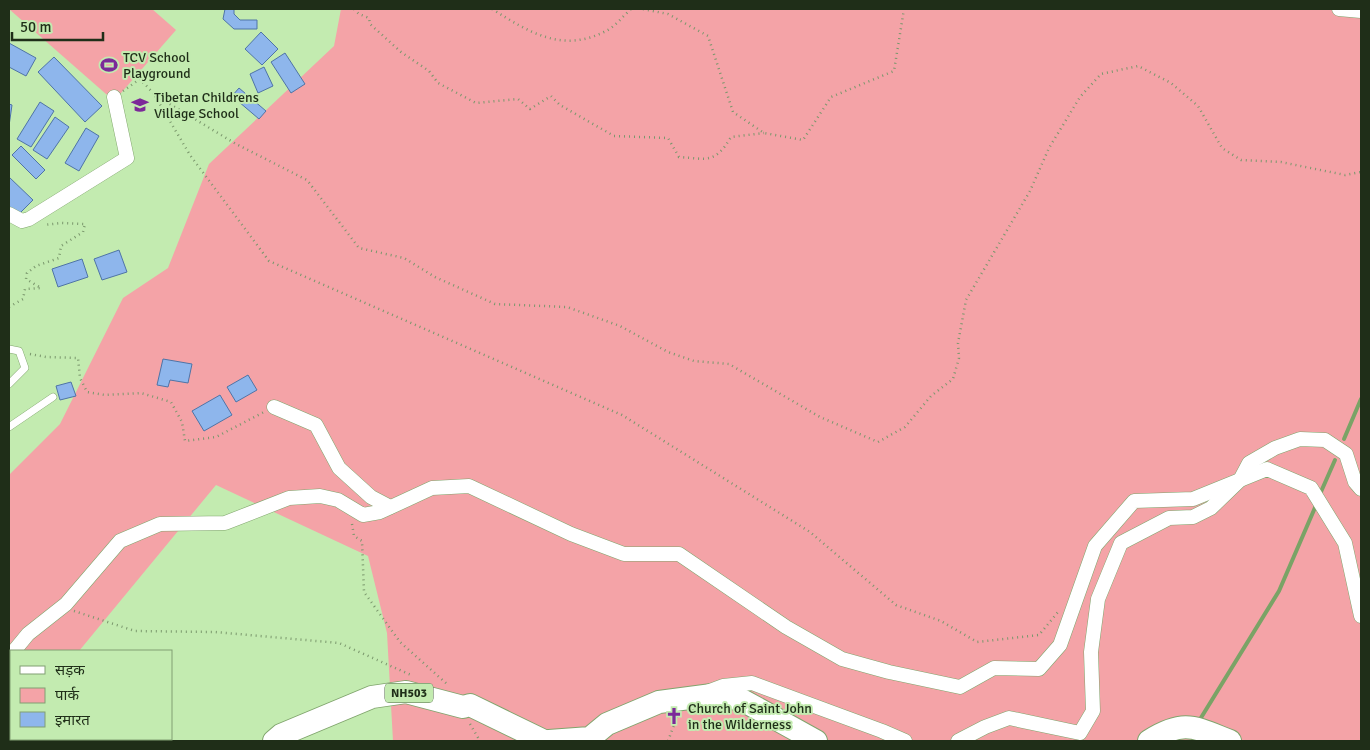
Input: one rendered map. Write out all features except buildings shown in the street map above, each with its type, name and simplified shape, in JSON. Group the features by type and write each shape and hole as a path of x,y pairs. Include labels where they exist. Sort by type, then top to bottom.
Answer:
{"main road":[{"name":"NH503","path":"274,741 281,735 372,697 406,692 463,707 470,705 544,741"},
{"path":"550,741 590,738 607,724 659,702 686,700 712,695 742,700 816,741"},
{"path":"1149,741 1168,729 1208,735"}],"street":[{"path":"1339,9 1361,11"},
{"path":"9,214 22,221 29,219 127,158 114,96"},
{"path":"274,407 316,425 339,468 371,498 390,507"},
{"path":"958,741 985,727 1009,718 1080,732 1093,711 1091,652 1098,599 1121,543 1169,518 1194,517 1211,508 1240,480 1249,462 1275,448 1300,439 1325,440 1346,454 1355,482 1361,489"},
{"path":"15,650 28,634 66,604 120,542 160,524 225,523 289,498 320,496 338,500 363,515 380,512 432,488 469,486 571,534 624,554 679,554 786,627 842,659 888,672 960,687 994,668 1039,669 1060,645 1095,546 1134,501 1193,499 1267,469 1311,488 1345,543 1361,616"},
{"path":"686,700 723,686 752,683 905,741"}],"lane":[{"path":"9,349 19,351 25,368 9,384"},
{"path":"9,427 53,397"}],"path":[{"path":"354,9 359,14 369,18 370,24 401,52 429,70 438,83 476,103 518,99 530,109 551,96 560,105 614,136 668,138 679,157 709,159 722,152 731,137 764,134 803,140 832,97 894,71 904,9"},
{"path":"492,9 529,32 572,42 606,32 630,9"},
{"path":"643,9 668,14 708,36 733,112 764,134"},
{"path":"114,96 140,80 155,95 236,144 307,180 359,248 404,258 435,277 495,304 567,307 620,326 668,352 694,361 729,364 820,417 878,442 905,427 931,396 953,379 959,358 958,343 966,300 1030,192 1049,148 1080,97 1101,74 1138,66 1171,83 1198,106 1222,148 1241,160 1281,162 1345,175 1361,172"},
{"path":"155,95 190,155 269,261 622,415 810,532 896,605 941,621 977,642 1039,635 1070,596 1080,588"},
{"path":"9,307 23,299 25,289 41,288 26,279 27,273 36,266 59,258 61,246 83,232 85,224 34,224 29,219"},
{"path":"19,351 46,357 78,358 80,378 87,392 105,395 141,393 171,402 182,422 185,441 216,437 274,407"},
{"path":"363,515 352,521 354,536 362,542 364,592 400,642 449,686"},
{"path":"66,604 68,610 135,630 215,632 339,643 418,678"},
{"path":"668,741 686,700"}],"green space":[{"name":"TCV School Playground","path":"9,9 152,9 176,30 114,101"},
{"path":"341,9 1361,9 1361,741 393,741 387,633 368,556 216,485 80,650 10,650 9,737 9,475 60,424 123,298 168,268 209,164 334,46"}],"waterway":[{"path":"1344,439 1361,399"},
{"path":"1320,494 1335,460"},
{"path":"1199,721 1279,591 1317,503"}],"place":[{"name":"TCV School Playground","path":"109,65"},
{"name":"Tibetan Childrens Village School","path":"140,105"},
{"name":"Church of Saint John in the Wilderness","path":"674,716"}]}
